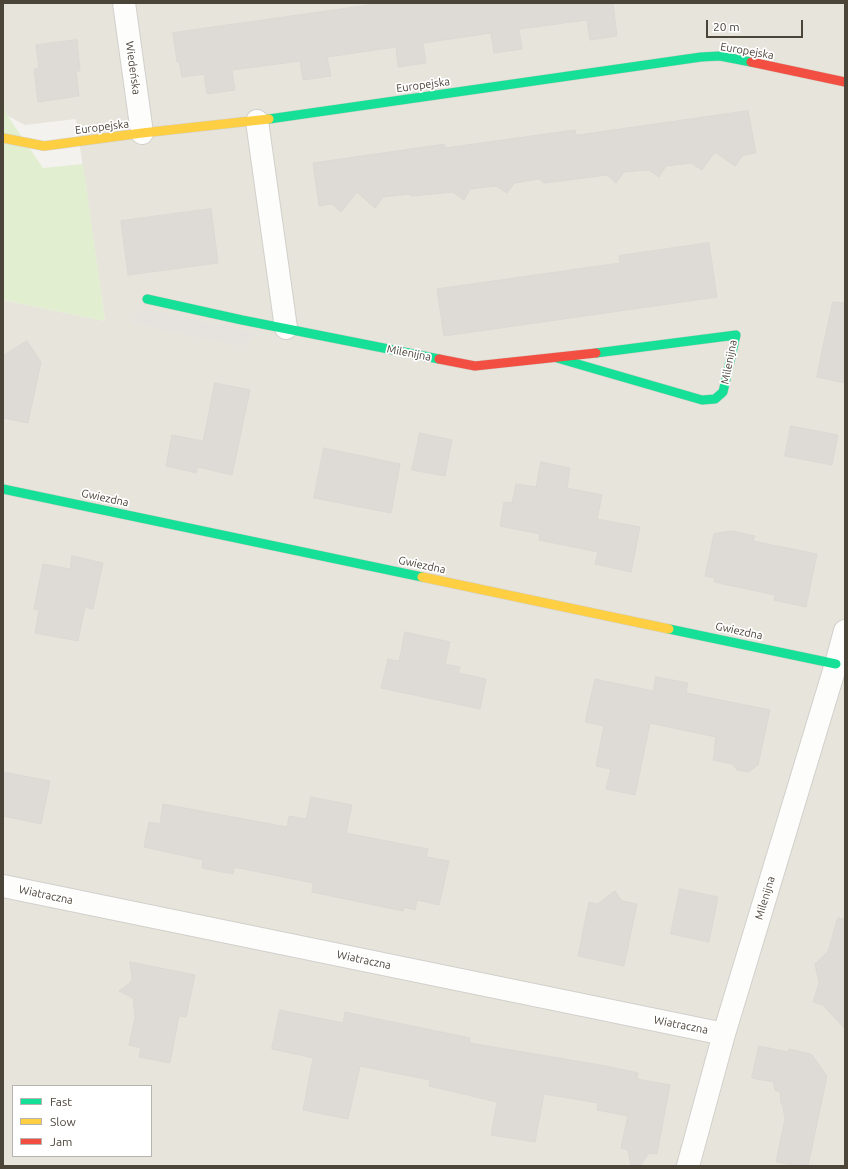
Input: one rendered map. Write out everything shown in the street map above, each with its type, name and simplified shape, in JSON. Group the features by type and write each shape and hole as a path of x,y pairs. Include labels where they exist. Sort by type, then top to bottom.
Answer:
{"street":[{"name":"Wiedeńska","path":"124,3 142,133"},
{"name":"Europejska","path":"3,138 44,146 142,133 258,121 701,57 720,56 845,82"},
{"path":"258,121 286,328"},
{"name":"Milenijna","path":"147,299 475,366 557,358 736,335 723,392 716,398 702,400 557,358"},
{"name":"Gwiezdna","path":"3,489 836,664"},
{"name":"Milenijna","path":"688,1166 724,1034 845,631"},
{"name":"Wiatraczna","path":"3,886 724,1034"}],"shaded area":[{"path":"3,3 845,3 845,1166 3,1166 3,300 105,321 76,119 25,125 4,114"},
{"path":"144,309 256,332 243,346 130,323"}],"green space":[{"path":"3,94 5,112 43,168 83,164 105,321 3,300"}],"building":[{"path":"384,3 613,3 617,36 590,40 587,20 519,29 522,49 494,53 491,33 423,43 426,63 398,67 396,47 327,57 331,76 303,80 300,61 232,70 235,90 207,94 204,74 182,77 179,61 177,62 173,33"},
{"path":"77,40 80,71 76,71 79,96 38,102 34,69 39,68 36,45"},
{"path":"748,111 756,153 743,155 735,166 715,152 702,170 691,163 666,166 659,177 649,170 624,172 616,183 607,175 544,183 539,179 514,183 507,193 496,186 470,189 464,200 453,192 383,197 375,208 357,192 341,212 332,204 319,206 313,163 445,144 445,148 575,130 576,135"},
{"path":"211,209 218,263 128,275 121,221"},
{"path":"709,243 717,297 444,336 437,289 620,263 619,256"},
{"path":"833,302 845,303 845,383 817,377"},
{"path":"27,341 41,362 28,423 3,418 3,356"},
{"path":"215,383 250,390 232,475 198,467 196,473 166,466 172,435 203,441"},
{"path":"791,426 838,435 832,465 785,456"},
{"path":"420,433 452,440 445,476 412,470"},
{"path":"324,448 400,464 391,513 314,498"},
{"path":"541,462 570,468 567,488 602,495 597,519 640,527 631,572 595,564 598,552 539,540 540,534 500,526 504,502 512,503 516,484 536,487"},
{"path":"732,531 755,536 753,541 817,554 806,607 774,600 775,595 714,582 715,578 705,576 714,534"},
{"path":"72,556 103,563 93,609 85,607 78,641 35,633 39,610 34,609 43,564 70,569"},
{"path":"405,632 450,642 445,664 460,667 458,673 486,679 480,709 381,688 388,659 399,661"},
{"path":"656,677 688,683 686,693 770,710 758,765 748,772 737,770 733,764 713,760 716,737 650,723 635,795 606,789 611,769 596,766 604,726 585,722 595,679 653,691"},
{"path":"3,772 50,781 41,824 3,816"},
{"path":"311,797 352,805 346,833 428,849 426,857 449,861 439,905 417,900 415,910 404,907 403,911 312,892 313,883 234,867 233,874 202,868 203,860 144,847 149,822 160,824 163,804 287,827 289,816 306,819"},
{"path":"680,889 718,897 709,942 671,934"},
{"path":"615,891 622,901 637,904 624,966 578,956 589,902 597,904"},
{"path":"838,918 845,919 845,1029 823,1005 813,1002 819,983 815,964 828,951"},
{"path":"130,962 195,975 186,1017 179,1016 170,1063 139,1057 141,1048 129,1045 135,1018 133,998 119,991 130,983 132,979"},
{"path":"280,1010 343,1023 345,1012 470,1038 470,1043 606,1066 638,1073 637,1079 670,1085 657,1154 649,1153 640,1166 631,1166 628,1150 621,1148 628,1116 597,1110 598,1103 544,1094 535,1142 491,1135 497,1102 429,1086 430,1080 360,1066 348,1119 303,1110 313,1058 272,1049"},
{"path":"759,1046 788,1052 789,1049 811,1054 827,1076 808,1166 797,1166 776,1162 785,1119 783,1106 781,1104 780,1092 775,1090 773,1082 752,1078"}],"traffic: fast":[{"path":"269,119 701,57 720,56 751,62"},
{"path":"147,299 242,320 439,359"},
{"path":"557,358 702,400 715,399 723,392 736,335 596,353"},
{"path":"3,489 422,577"},
{"path":"669,629 836,664"}],"traffic: slow":[{"path":"3,138 44,146 142,133 269,119"},
{"path":"422,577 669,629"}],"traffic: jam":[{"path":"751,62 845,82"},
{"path":"439,359 475,366 596,353"}]}
